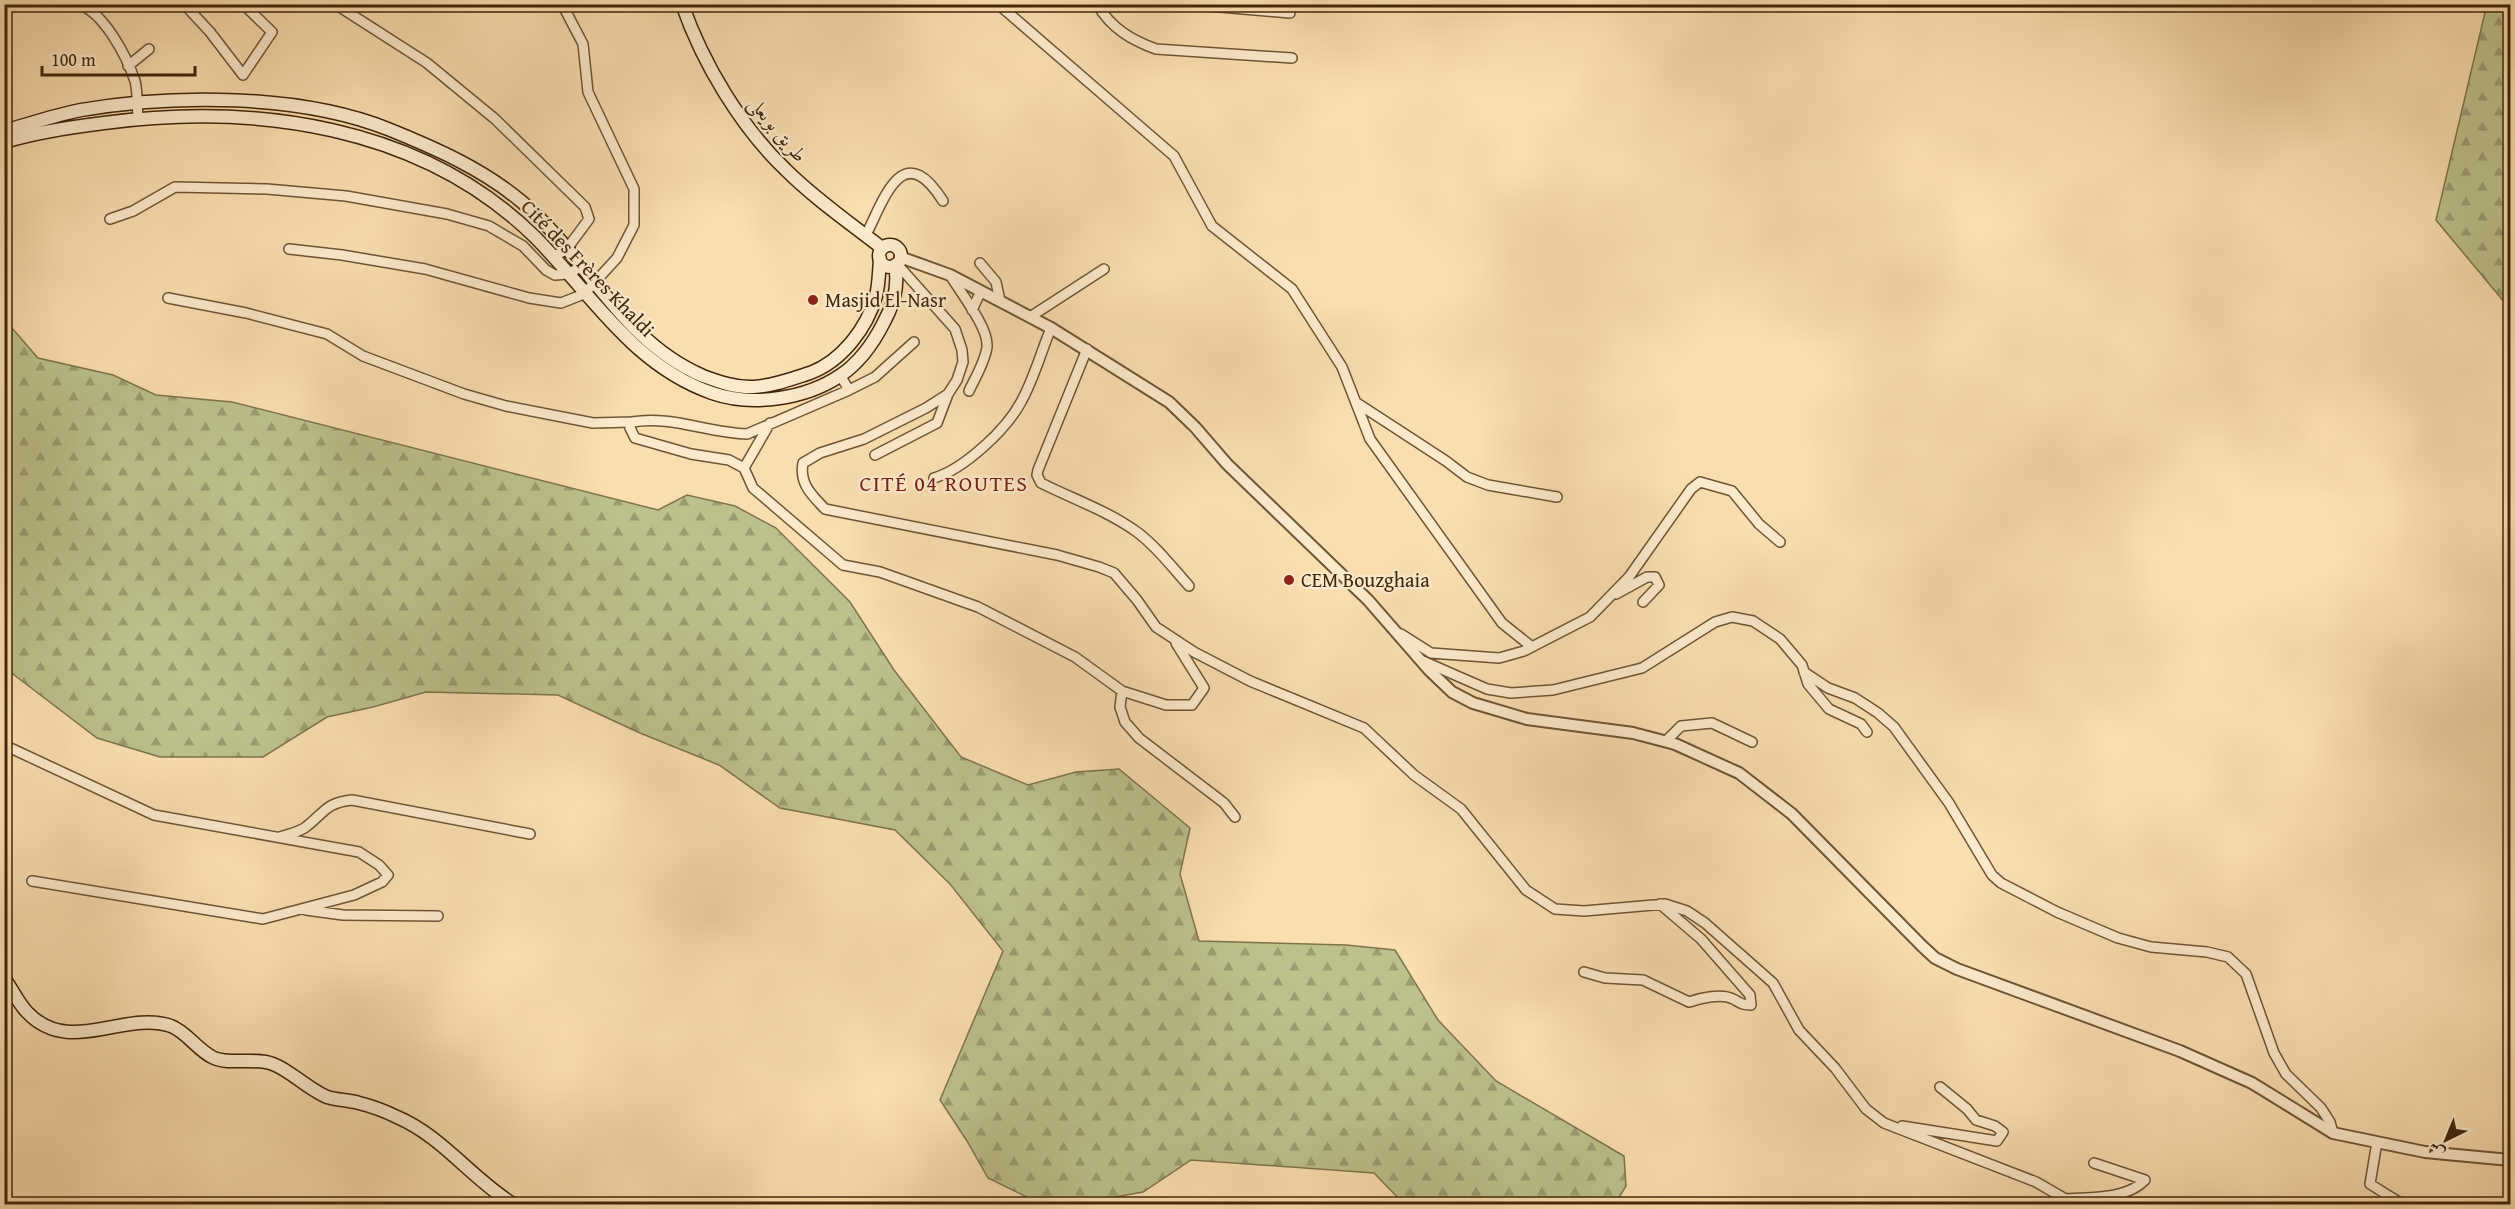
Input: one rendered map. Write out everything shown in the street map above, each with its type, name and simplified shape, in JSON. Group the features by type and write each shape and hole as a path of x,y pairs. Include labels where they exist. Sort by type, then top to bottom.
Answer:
{"main road":[{"name":"طريق بويعلى","path":"682,4 696,39 730,102 756,137 801,185 866,235 881,254"},
{"name":"Cité des Frères Khaldi","path":"4,131 79,110 137,103 212,100 258,102 325,112 386,128 462,162 506,190 535,214 637,333 675,362 723,383 753,387 778,384 814,371 842,352 861,330 871,312 877,293 881,254"},
{"name":"Cité des Frères Khaldi","path":"4,142 74,127 138,118 178,116 246,116 313,124 362,138 427,164 486,196 515,219 568,274 610,323 646,357 692,385 715,394 751,401 803,392 840,375 869,347 887,317 896,291 897,262"},
{"path":"888,245 894,246 899,251 897,262 887,266 881,254 888,245"},
{"path":"4,978 27,1012 60,1032 85,1032 138,1022 173,1027 216,1059 254,1060 273,1064 308,1088 330,1098 360,1103 399,1117 444,1147 491,1191 513,1204"}],"street":[{"path":"78,4 95,15 109,29 135,81 138,118"},
{"path":"184,4 210,32 243,75 272,32 243,4"},
{"path":"335,4 427,63 495,119 585,207 589,219 566,250 552,257"},
{"path":"290,249 425,269 464,278 529,298 561,303 584,294 617,258 634,225 634,189 588,92 583,44 562,4"},
{"path":"998,4 1174,156 1212,226 1292,289 1342,367 1370,439 1502,623 1532,647"},
{"path":"1097,4 1116,28 1136,42 1156,49 1292,58"},
{"path":"1185,4 1290,13"},
{"path":"128,66 149,49"},
{"path":"866,235 894,181 904,175 916,174 927,178 943,201"},
{"path":"110,219 133,211 175,187 267,189 346,196 447,214 489,226 523,246 546,270 555,274 568,274 580,267"},
{"path":"897,262 950,275 1051,328 1169,402 1195,427 1227,464 1368,600 1420,660 1452,692 1473,703 1527,719 1633,733 1666,741 1706,756 1739,773 1792,814 1842,867 1935,958 1986,980 2180,1051 2252,1083 2333,1133 2425,1152 2511,1160"},
{"path":"875,455 937,423 963,362 960,339 955,329 897,262"},
{"path":"980,263 996,282 1000,301"},
{"path":"1030,317 1104,269"},
{"path":"950,275 972,310 987,342 985,355 969,391"},
{"path":"972,310 981,291"},
{"path":"168,298 246,313 327,334 363,356 464,394 506,406 593,423 632,422 647,419 671,421 730,434 747,435 849,390 875,377 914,342"},
{"path":"934,478 964,464 1015,413 1025,395 1051,328"},
{"path":"1087,349 1038,470 1038,479 1041,483 1100,510 1137,532 1160,553 1189,586"},
{"path":"840,375 849,390"},
{"path":"948,394 926,408 864,439 820,453 803,463 801,475 808,491 825,509 1057,555 1114,573 1156,627 1174,640 1250,681 1364,728 1414,775 1461,809 1526,890 1555,909 1584,911 1665,903 1687,911 1705,923 1773,983 1799,1030 1835,1068 1866,1108 1884,1123 2036,1182 2074,1204"},
{"path":"1357,404 1467,477 1488,485 1557,497"},
{"path":"632,422 630,429 635,438 691,454 729,460 744,468 753,488 843,564 880,572 978,607 1075,657 1122,691 1166,705 1192,705 1204,688 1174,640"},
{"path":"744,468 770,423"},
{"path":"1394,630 1431,653 1499,658 1532,647 1590,617 1629,576 1691,489 1700,482 1732,491 1759,524 1780,542"},
{"path":"1608,598 1647,578 1655,577 1659,585 1643,602"},
{"path":"1420,660 1487,689 1511,693 1553,690 1642,668 1715,622 1732,617 1753,621 1780,639 1802,666 1808,684 1829,709 1861,724 1868,732"},
{"path":"1804,672 1828,688 1855,698 1878,712 1894,727 1949,802 1992,875 2001,883 2057,912 2118,938 2151,947 2207,952 2228,957 2246,974 2274,1053 2286,1074 2321,1108 2330,1122 2333,1133"},
{"path":"1122,691 1120,707 1125,722 1139,738 1224,803 1235,817"},
{"path":"1666,741 1681,726 1712,723 1752,742"},
{"path":"4,745 52,765 154,815 359,852 379,865 388,875 381,882 354,895 263,919 32,881"},
{"path":"278,838 306,828 322,811 335,802 352,800 530,834"},
{"path":"1584,972 1605,978 1643,980 1689,1002 1700,998 1732,997 1741,1005 1751,1005 1750,995 1701,939 1660,904"},
{"path":"300,909 343,915 438,916"},
{"path":"1884,1123 1997,1141 2002,1136 2003,1132 1995,1126 1976,1120 1940,1087"},
{"path":"2377,1142 2370,1184 2402,1204"},
{"path":"2064,1199 2126,1193 2136,1190 2145,1180 2094,1163"}],"green space":[{"path":"2487,4 2510,5 2510,309 2436,220"},
{"path":"5,320 38,358 113,375 156,395 232,402 658,510 687,495 735,506 776,528 850,602 894,670 961,757 1028,785 1076,772 1119,769 1190,828 1180,874 1199,941 1346,945 1395,950 1438,1020 1496,1081 1624,1156 1626,1186 1615,1204 1404,1204 1374,1173 1191,1160 1143,1192 1076,1204 1041,1204 988,1178 940,1100 1003,951 950,884 895,830 780,808 719,765 640,733 558,695 426,692 327,717 263,757 160,757 97,738 5,668"}],"place":[{"name":"Masjid El-Nasr","path":"813,300"},
{"name":"CEM Bouzghaia","path":"1289,580"}],"district":[{"name":"CITÉ 04 ROUTES","path":"944,483"}]}
